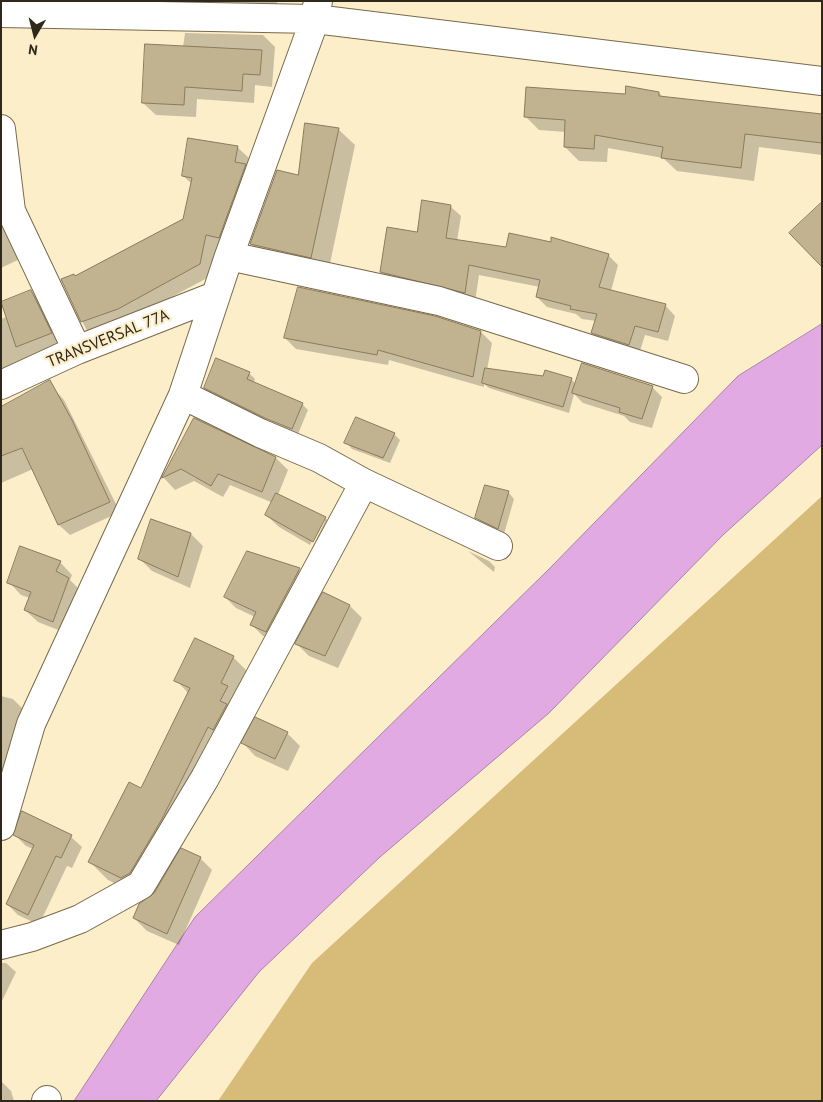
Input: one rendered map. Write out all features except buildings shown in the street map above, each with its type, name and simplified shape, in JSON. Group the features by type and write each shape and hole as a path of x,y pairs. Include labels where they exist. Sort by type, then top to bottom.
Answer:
{"street":[{"path":"1,826 31,724 183,395 215,296 316,10"},
{"path":"1,13 316,10 822,81"},
{"path":"1,129 11,211 77,350"},
{"path":"229,256 439,301 684,378"},
{"name":"TRANSVERSAL 77A","path":"1,385 77,350 215,296"},
{"path":"183,395 260,433 319,458 364,484 498,546"},
{"path":"1,945 32,937 80,919 141,885 205,778 364,484"}],"shaded area":[{"path":"822,324 822,445 723,535 549,713 380,857 259,972 156,1101 74,1101 195,917 549,569 738,376"},
{"path":"822,496 822,1101 218,1101 312,963"}]}
